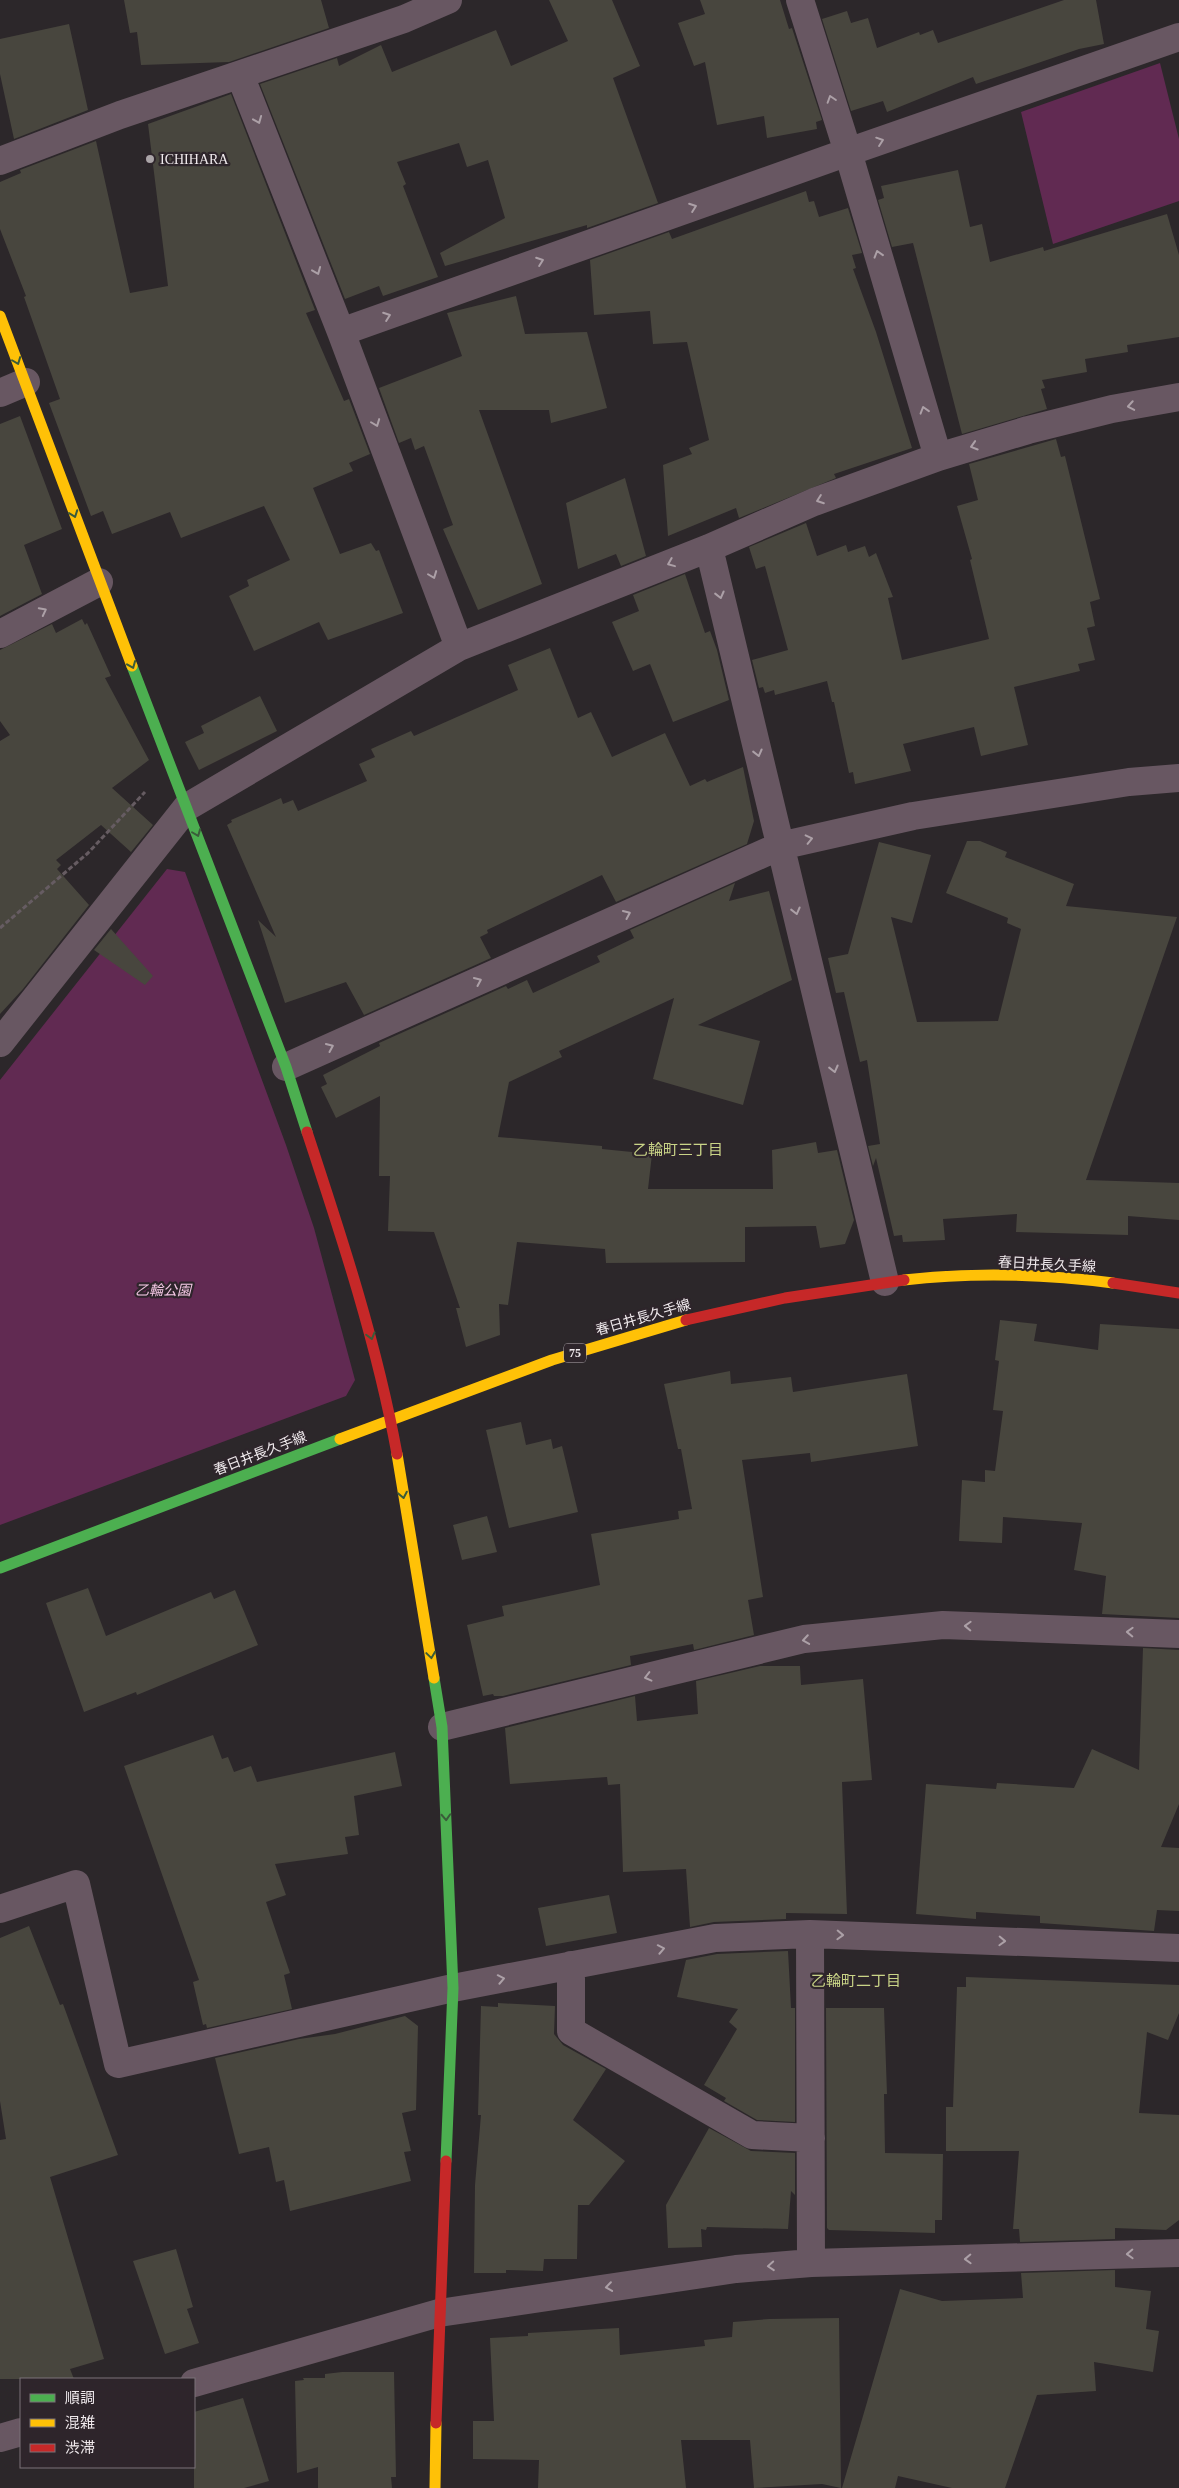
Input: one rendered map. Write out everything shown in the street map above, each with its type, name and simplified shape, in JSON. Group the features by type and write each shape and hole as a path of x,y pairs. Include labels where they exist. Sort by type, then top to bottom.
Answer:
{"street":[{"path":"0,161 120,115 404,19 448,0"},
{"path":"800,0 848,152 938,457"},
{"path":"341,332 1179,37"},
{"path":"240,75 341,332 460,647"},
{"path":"0,316 99,582 171,764 286,1067 358,1289 386,1390 420,1583 442,1727 453,1988 439,2313 436,2488"},
{"path":"0,393 26,382"},
{"path":"0,1042 187,807 460,647 708,548 814,502 938,457 1028,430 1112,409 1179,397"},
{"path":"708,548 885,1282"},
{"path":"0,634 99,582"},
{"path":"286,1067 780,846 922,814 1129,782 1179,778"},
{"name":"春日井長久手線","path":"0,1568 390,1419 627,1336 700,1316 774,1299 885,1282 963,1275 1029,1276 1084,1280 1179,1293"},
{"path":"442,1727 804,1639 943,1625 1179,1634"},
{"path":"0,1908 76,1884 118,2064 453,1988 715,1938 810,1934 1179,1948"},
{"path":"810,1934 811,2264"},
{"path":"571,1965 571,2031 752,2135 811,2138"},
{"path":"195,2383 439,2313 736,2269 811,2264 1179,2252"},
{"path":"0,2438 20,2432"}],"path":[{"path":"0,928 88,853 171,764"}],"green space":[{"path":"1160,63 1179,139 1179,201 1053,244 1021,112"},
{"name":"乙輪公園","path":"167,869 185,872 286,1145 314,1228 355,1380 346,1396 0,1525 0,1080"}],"building":[{"path":"124,0 321,0 329,28 229,62 141,65 137,32 130,33"},
{"path":"549,0 612,0 640,66 613,78 658,203 587,228 587,225 445,266 440,253 505,218 488,160 467,167 459,143 397,162 406,184 403,186 438,277 383,296 379,286 345,299 260,84 337,58 339,66 381,45 392,72 496,30 511,66 568,41"},
{"path":"700,0 780,0 789,29 792,28 822,120 816,122 817,129 767,138 764,116 717,125 705,62 694,66 678,23 705,14"},
{"path":"1064,0 1096,0 1104,44 1079,49 976,84 973,77 887,112 883,101 851,111 822,19 847,11 851,23 868,18 877,48 919,32 920,35 933,30 938,43"},
{"path":"69,24 88,110 14,139 0,74 0,39"},
{"path":"231,94 315,310 306,313 344,401 349,399 370,454 349,463 353,471 313,488 340,554 371,543 376,551 379,550 403,613 328,640 319,622 254,651 229,596 249,586 247,580 290,560 264,506 181,538 170,512 112,534 103,511 91,516 49,403 60,399 24,297 26,296 0,229 0,182 21,173 20,170 96,141 130,293 168,286 148,124"},
{"path":"958,170 970,227 982,224 990,262 1043,247 1044,251 1167,214 1179,255 1179,337 1127,345 1128,352 1085,359 1087,372 1042,380 1045,388 1041,389 1047,409 962,434 913,243 892,247 878,200 884,198 881,186"},
{"path":"806,191 809,202 814,201 819,217 848,208 862,253 852,255 856,268 853,269 876,332 912,448 834,474 836,478 739,518 736,508 668,536 663,465 692,454 689,448 709,440 687,342 653,344 650,311 594,315 590,260 669,232 672,239"},
{"path":"516,296 525,334 587,332 607,408 551,423 549,410 479,410 542,584 478,610 443,529 453,525 424,446 415,450 411,438 399,443 379,388 462,356 447,313"},
{"path":"20,416 62,529 24,545 42,594 0,616 0,424"},
{"path":"1056,439 1061,457 1065,456 1100,599 1090,602 1095,626 1087,628 1095,660 1078,664 1080,671 1014,687 1028,745 981,756 974,727 903,744 911,771 855,784 853,772 849,773 834,702 832,702 827,681 775,695 774,690 765,693 763,687 759,688 752,660 788,650 765,566 756,569 749,547 806,523 817,556 846,545 848,552 865,546 869,557 876,553 893,597 888,598 902,660 989,639 970,560 972,559 957,506 978,500 969,464"},
{"path":"625,478 646,556 621,566 616,554 578,569 566,503"},
{"path":"685,574 705,633 710,631 717,650 729,700 673,722 650,664 633,671 612,622 639,611 633,595"},
{"path":"82,619 85,625 87,623 111,676 105,678 149,760 112,788 153,825 131,852 101,825 56,860 61,865 57,869 89,905 23,989 0,1014 0,741 10,735 0,721 0,650 52,624 56,633"},
{"path":"550,648 578,718 591,712 612,757 665,733 690,786 705,779 707,782 743,767 754,821 747,844 616,902 602,875 487,930 488,933 480,937 491,958 364,1015 346,982 285,1003 258,920 276,937 227,825 232,822 231,820 281,798 283,804 293,800 298,811 367,781 359,764 375,757 371,749 411,731 414,736 518,690 508,665"},
{"path":"260,696 277,731 199,770 185,742 204,733 201,726"},
{"path":"967,841 980,841 1007,852 1005,857 1074,884 1066,906 1177,917 1086,1180 1179,1183 1179,1220 1128,1216 1128,1235 1016,1232 1017,1214 943,1219 945,1240 903,1242 902,1235 894,1236 876,1158 873,1166 868,1146 880,1144 867,1060 860,1062 844,992 836,993 828,958 848,954 879,842 931,855 912,923 891,917 917,1022 998,1021 1021,929 1007,923 1008,918 946,893"},
{"path":"735,883 729,901 769,891 792,980 698,1025 760,1041 743,1105 653,1079 674,998 559,1051 562,1057 509,1082 498,1137 602,1146 602,1149 652,1154 648,1189 773,1189 772,1150 816,1142 818,1153 837,1150 854,1220 845,1244 820,1248 816,1226 745,1227 745,1262 606,1263 605,1249 517,1242 508,1305 499,1304 500,1335 466,1347 456,1308 460,1308 434,1232 388,1231 390,1176 379,1176 380,1096 336,1118 321,1087 327,1084 323,1075 380,1046 379,1043 506,986 508,989 527,980 533,993 600,962 597,956 634,938 630,930"},
{"path":"111,929 153,976 145,985 94,950"},
{"path":"1000,1320 1037,1324 1034,1341 1098,1350 1100,1324 1179,1329 1179,1618 1102,1614 1106,1576 1074,1570 1082,1523 1003,1517 1002,1543 959,1541 962,1480 985,1482 985,1470 995,1471 1003,1411 993,1410 999,1361 995,1360"},
{"path":"730,1371 731,1384 791,1377 793,1392 907,1374 918,1446 811,1462 810,1453 742,1460 763,1597 748,1600 754,1635 694,1650 693,1644 630,1656 631,1665 503,1696 494,1696 493,1694 483,1696 467,1625 504,1616 502,1606 600,1585 591,1534 679,1519 678,1511 692,1509 681,1449 678,1449 664,1384"},
{"path":"521,1422 526,1445 551,1439 553,1449 562,1446 578,1512 509,1528 486,1430"},
{"path":"487,1516 497,1552 462,1560 453,1525"},
{"path":"88,1588 106,1636 211,1592 214,1599 235,1590 258,1645 137,1695 136,1692 84,1712 46,1603"},
{"path":"1143,1648 1179,1650 1179,1804 1161,1847 1179,1848 1179,1911 1157,1910 1154,1931 1040,1923 1040,1916 976,1912 976,1919 916,1914 926,1784 996,1789 997,1783 1074,1788 1092,1749 1139,1770"},
{"path":"760,1666 800,1666 801,1685 863,1679 872,1780 842,1782 847,1914 786,1913 786,1919 714,1922 690,1927 686,1869 623,1872 620,1784 608,1785 607,1777 510,1784 505,1728 635,1696 637,1721 698,1714 696,1681"},
{"path":"213,1735 222,1759 228,1757 234,1772 251,1766 257,1782 395,1752 402,1786 354,1796 359,1835 345,1837 348,1854 275,1864 286,1895 266,1902 290,1973 284,1975 292,2009 207,2028 206,2024 203,2025 193,1982 199,1980 124,1766"},
{"path":"609,1895 617,1933 546,1946 538,1908"},
{"path":"29,1926 60,2005 63,2004 118,2155 50,2177 104,2359 70,2369 74,2378 0,2379 0,2140 6,2139 0,2101 0,1938"},
{"path":"788,1951 791,2008 795,2008 795,2122 757,2120 724,2101 726,2098 704,2085 737,2029 729,2022 738,2009 677,1997 686,1960 717,1954"},
{"path":"966,1977 1179,1985 1179,2013 1168,2040 1147,2032 1139,2113 1179,2115 1179,2220 1166,2230 1115,2228 1115,2239 1020,2242 1019,2229 1013,2229 1019,2151 946,2151 946,2107 953,2107 957,1987 966,1987"},
{"path":"498,2003 555,2006 554,2034 563,2045 606,2069 573,2120 625,2161 589,2205 578,2205 577,2259 544,2259 543,2271 506,2270 506,2273 474,2273 475,2185 481,2115 478,2115 481,2006 498,2007"},
{"path":"826,2008 884,2008 887,2094 884,2094 885,2153 943,2154 942,2220 935,2220 935,2233 829,2230 827,2228"},
{"path":"405,2016 418,2026 416,2110 402,2113 411,2151 404,2152 411,2181 290,2211 284,2180 276,2182 269,2147 239,2154 215,2058 299,2039 335,2034"},
{"path":"709,2128 751,2151 795,2153 795,2195 791,2191 788,2229 707,2227 706,2230 701,2229 702,2247 668,2248 666,2205"},
{"path":"176,2249 193,2307 187,2309 199,2343 165,2354 133,2261"},
{"path":"1115,2270 1115,2287 1151,2291 1146,2329 1159,2331 1153,2372 1094,2362 1096,2391 1037,2395 1005,2488 952,2488 898,2476 895,2488 842,2488 900,2289 942,2301 1023,2298 1021,2273"},
{"path":"839,2318 841,2488 822,2484 754,2488 750,2440 681,2440 686,2488 538,2488 539,2460 473,2459 473,2421 494,2421 490,2338 528,2336 528,2333 619,2328 620,2355 705,2346 704,2340 732,2337 733,2322 769,2319"},
{"path":"342,2372 394,2372 396,2477 391,2477 392,2488 318,2488 318,2467 297,2473 295,2381 304,2380 303,2378 325,2378 325,2374"},
{"path":"243,2398 269,2481 244,2488 194,2488 195,2412"}],"traffic: fast":[{"path":"132,666 286,1067 307,1132"},
{"path":"0,1568 340,1439"},
{"path":"434,1678 442,1727 453,1988 446,2161"}],"traffic: slow":[{"path":"0,316 132,666"},
{"path":"904,1280 930,1277 1008,1275 1113,1283"},
{"path":"340,1439 552,1360 686,1320"},
{"path":"397,1454 434,1678"},
{"path":"435,2488 436,2423"}],"traffic: jam":[{"path":"307,1132 346,1251 369,1332 397,1454"},
{"path":"686,1320 785,1298 904,1280"},
{"path":"1113,1283 1179,1293"},
{"path":"436,2423 446,2161"}],"place":[{"name":"ICHIHARA","path":"150,159"}],"district":[{"name":"乙輪町三丁目","path":"678,1150"},
{"name":"乙輪町二丁目","path":"856,1981"}]}
